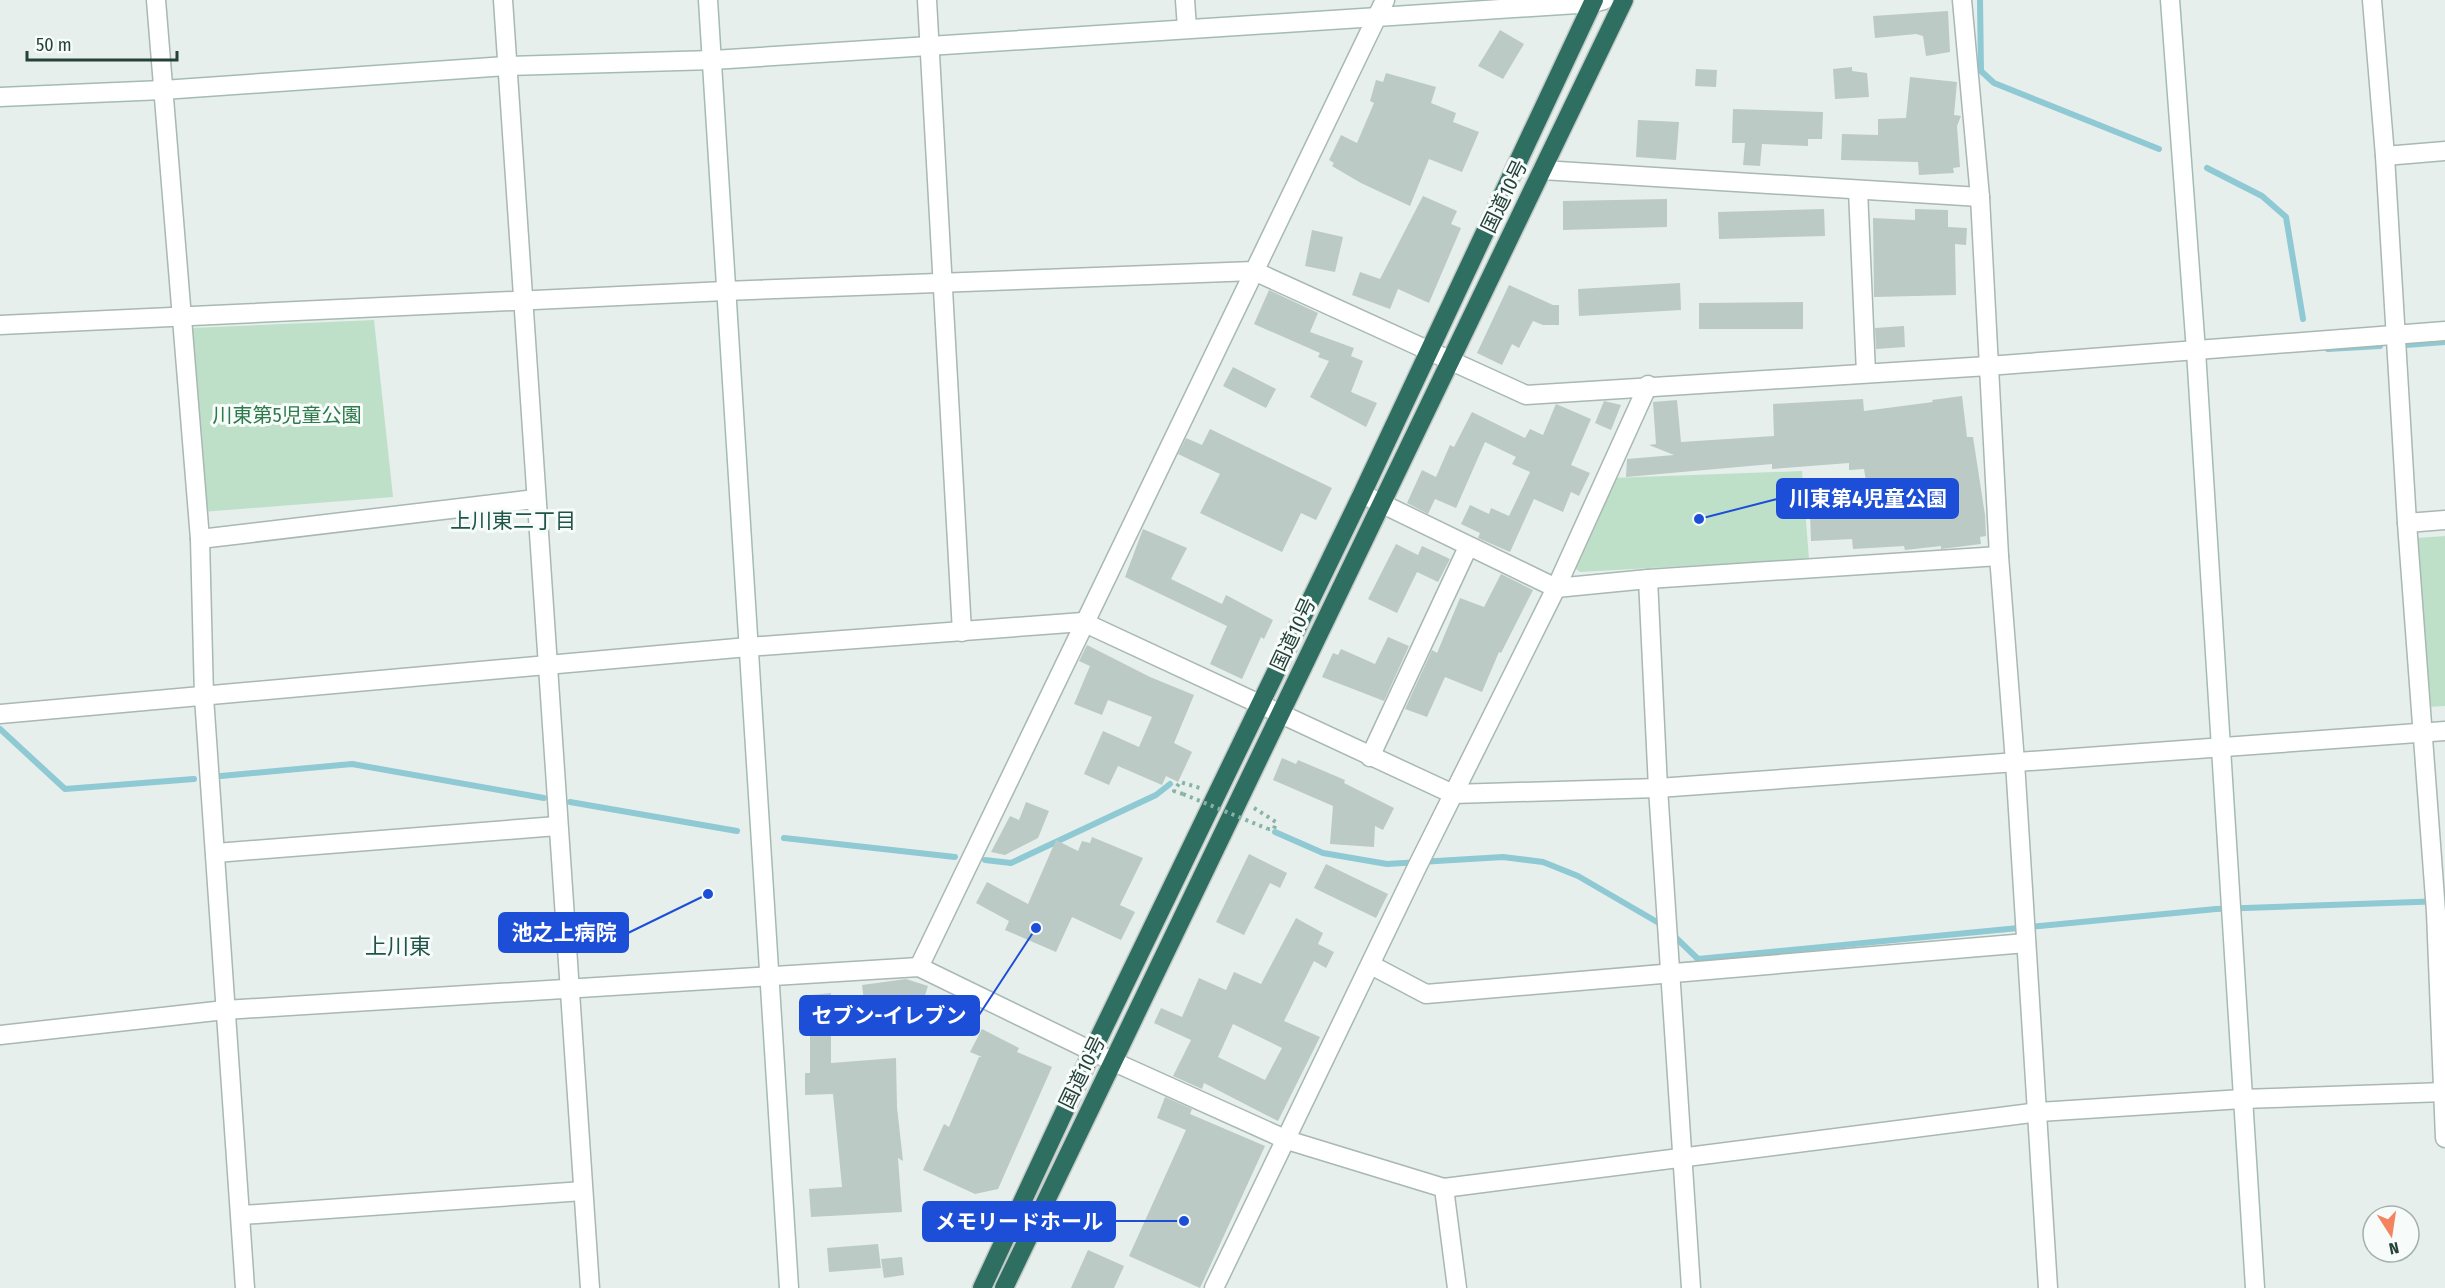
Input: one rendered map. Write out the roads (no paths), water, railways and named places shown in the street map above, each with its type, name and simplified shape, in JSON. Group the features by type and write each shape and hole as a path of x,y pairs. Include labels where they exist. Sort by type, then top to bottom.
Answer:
{"highway":[{"name":"国道10号","path":"1004,1288 1380,502 1624,0"},
{"name":"国道10号","path":"982,1288 1093,1050 1142,954 1216,793 1362,494 1597,1"}],"street":[{"path":"156,0 200,540 204,696 225,1010 242,1215 245,1288"},
{"path":"503,0 546,665 590,1288"},
{"path":"708,0 789,1288"},
{"path":"927,0 962,632"},
{"path":"1185,0 1187,28"},
{"path":"1962,0 1980,197 1999,556 2039,1113 2048,1288"},
{"path":"2170,0 2196,351 2255,1288"},
{"path":"2372,0 2385,156 2422,732 2434,887 2440,912 2445,1138"},
{"path":"0,97 163,90 506,66 712,60 1187,28 1381,8 1597,1"},
{"path":"919,967 1083,622 1381,8"},
{"path":"2385,156 2445,151"},
{"path":"1542,170 1980,197"},
{"path":"1858,190 1866,373"},
{"path":"0,325 725,291 1254,272 1526,395 1988,366 2445,331"},
{"path":"1214,1288 1430,840 1556,588 1648,386"},
{"path":"1362,494 1556,588 1648,579 1999,556"},
{"path":"200,540 535,499"},
{"path":"2407,523 2445,520"},
{"path":"1370,757 1468,547"},
{"path":"1648,579 1658,788 1691,1288"},
{"path":"0,714 748,647 1083,622 1259,705 1281,712 1370,757 1453,794 1658,788 2445,731"},
{"path":"216,852 557,826"},
{"path":"1371,965 1426,994 1671,967 2026,943"},
{"path":"0,1035 225,1010 919,967 1112,1061 1287,1140 1444,1188 2039,1113 2242,1099 2444,1092"},
{"path":"1444,1188 1457,1288"},
{"path":"242,1215 584,1191"}],"waterway":[{"path":"1980,0 1981,71 1994,83 2159,149"},
{"path":"2207,168 2262,196 2286,217 2303,319"},
{"path":"2406,345 2445,342"},
{"path":"2328,349 2380,346"},
{"path":"0,729 65,789 194,779"},
{"path":"221,776 352,764 544,798"},
{"path":"985,860 1011,863 1156,795 1170,784"},
{"path":"570,802 737,831"},
{"path":"1275,832 1323,853 1387,864 1503,857 1543,862 1578,876 1664,926"},
{"path":"784,838 955,857"},
{"path":"1671,933 1698,959 2216,909 2445,901"}],"place":[{"name":"川東第4児童公園","path":"1699,519"},
{"name":"池之上病院","path":"708,894"},
{"name":"セブン-イレブン","path":"1036,928"},
{"name":"メモリードホール","path":"1184,1221"}],"district":[{"name":"上川東二丁目","path":"513,521"},
{"name":"上川東","path":"398,946"}],"park label":[{"name":"川東第5児童公園","path":"287,415"}]}
